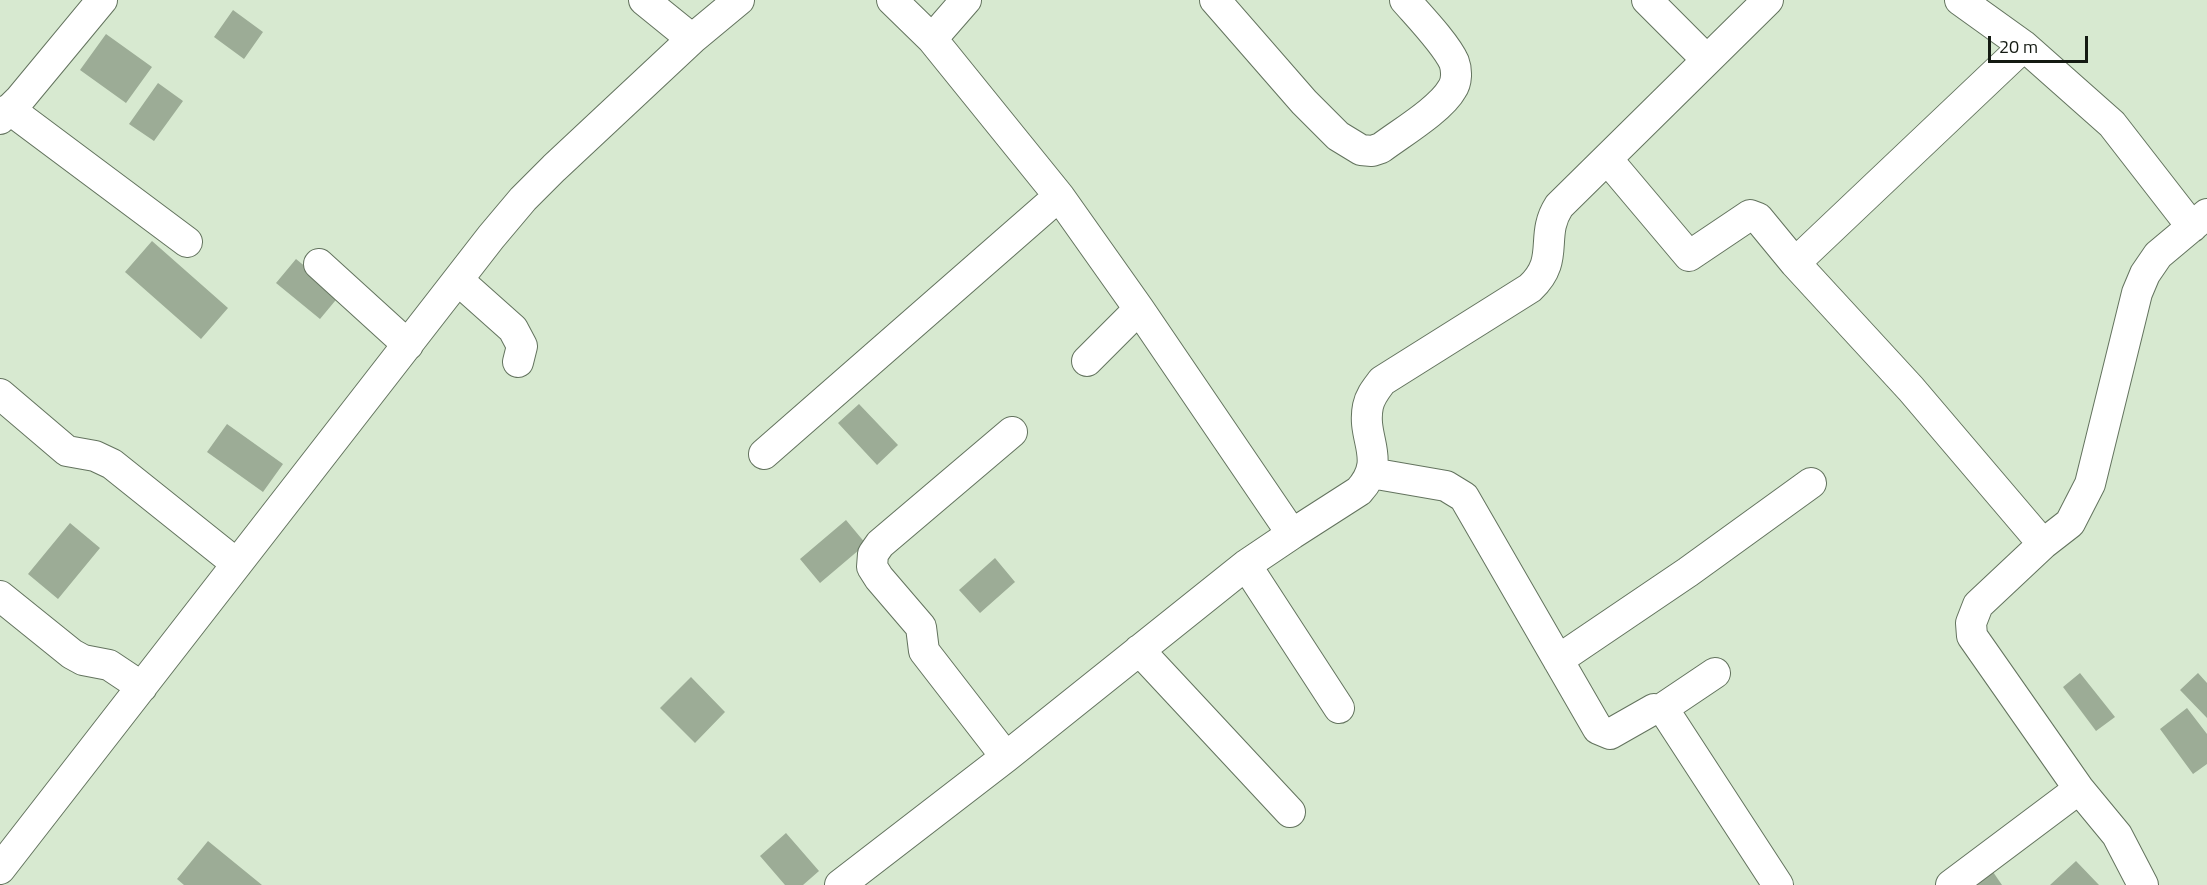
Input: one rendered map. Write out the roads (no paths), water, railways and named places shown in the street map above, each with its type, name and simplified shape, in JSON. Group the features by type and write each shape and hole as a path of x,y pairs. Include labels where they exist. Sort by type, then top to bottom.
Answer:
{"street":[{"path":"102,0 5,114 187,242"},
{"path":"644,0 692,39"},
{"path":"14,885 0,870 523,199 692,39 739,0"},
{"path":"892,0 932,39 1059,196 1292,534"},
{"path":"932,39 966,0"},
{"path":"1215,0 1304,102 1338,136 1361,150 1372,151 1382,148 1445,100 1454,87 1456,75 1454,63 1405,0"},
{"path":"1647,0 1707,60"},
{"path":"840,885 1006,757 1246,565 1359,491 1371,473 1374,463 1367,419 1368,405 1382,381 1530,288 1540,279 1548,259 1550,226 1559,206 1768,0"},
{"path":"1960,0 2025,46 2112,124 2200,220 2158,255 2145,274 2130,317 2090,484 2070,523 2043,544 1978,605 1971,623 1972,636 2079,789 2117,835 2143,885"},
{"path":"1795,263 2025,46"},
{"path":"1608,160 1689,256 1750,215 1758,218 1795,263 1911,388 2043,544"},
{"path":"764,454 1059,196"},
{"path":"319,264 408,345"},
{"path":"458,280 513,329 522,346 518,362"},
{"path":"1087,361 1139,309"},
{"path":"0,394 67,451 95,456 112,464 237,564"},
{"path":"1006,757 924,651 921,627 872,567 873,554 880,544 1012,432"},
{"path":"1371,473 1446,486 1464,497 1598,729 1610,734 1654,709 1666,713 1778,885"},
{"path":"1558,660 1688,572 1811,483"},
{"path":"1246,565 1339,708"},
{"path":"0,596 72,654 83,660 109,665 141,687"},
{"path":"1139,650 1290,812"},
{"path":"1660,710 1715,673"},
{"path":"1951,885 2079,789"}]}
